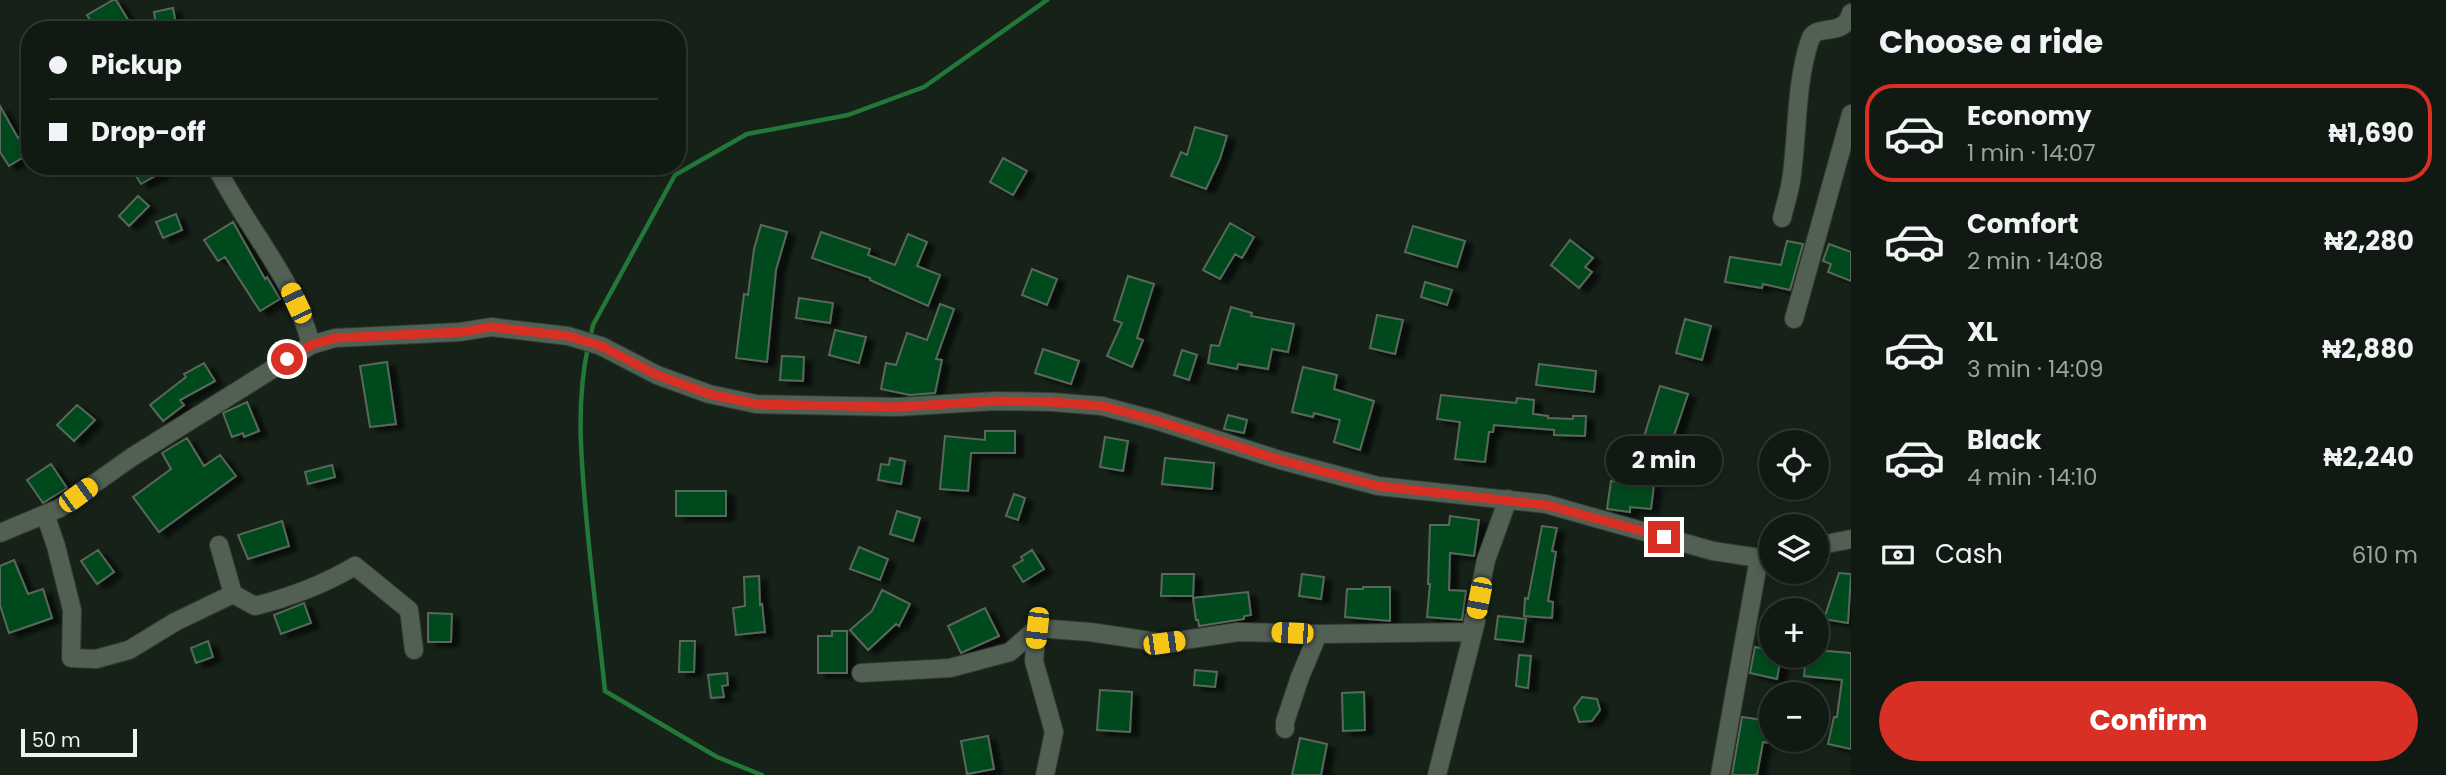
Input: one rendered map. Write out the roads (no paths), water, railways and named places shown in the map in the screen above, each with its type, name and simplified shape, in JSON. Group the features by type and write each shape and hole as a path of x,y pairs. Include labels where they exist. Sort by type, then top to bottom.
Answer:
{"street":[{"path":"1782,218 1791,182 1800,91 1810,38 1814,33 1837,29 1845,24 1851,13"},
{"path":"1794,319 1851,114"},
{"path":"220,175 230,196 286,282 306,323 311,345"},
{"path":"0,533 60,508 132,457 311,345 335,338 460,332 491,327 568,336 598,345 657,375 709,394 756,404 897,407 1029,401 1102,406 1280,460 1378,486 1546,505 1713,551 1759,556"},
{"path":"861,673 950,668 1010,652 1037,628 1090,632 1164,643 1238,632 1471,632 1486,560 1508,499"},
{"path":"1437,775 1508,499"},
{"path":"45,514 72,611 71,658 96,659 129,650 175,622 233,594"},
{"path":"1829,543 1851,539"},
{"path":"219,545 233,594 255,606 289,597 331,580 355,566 409,610 414,650"},
{"path":"1720,775 1759,584"},
{"path":"1037,628 1034,661 1054,732 1045,775"},
{"path":"1285,729 1300,677 1318,634"}],"waterway":[{"path":"686,169 747,134 848,115 924,87 1047,0"},
{"path":"590,339 593,325 675,175"},
{"path":"588,347 582,388 581,451 605,691 717,757 762,775"}]}
